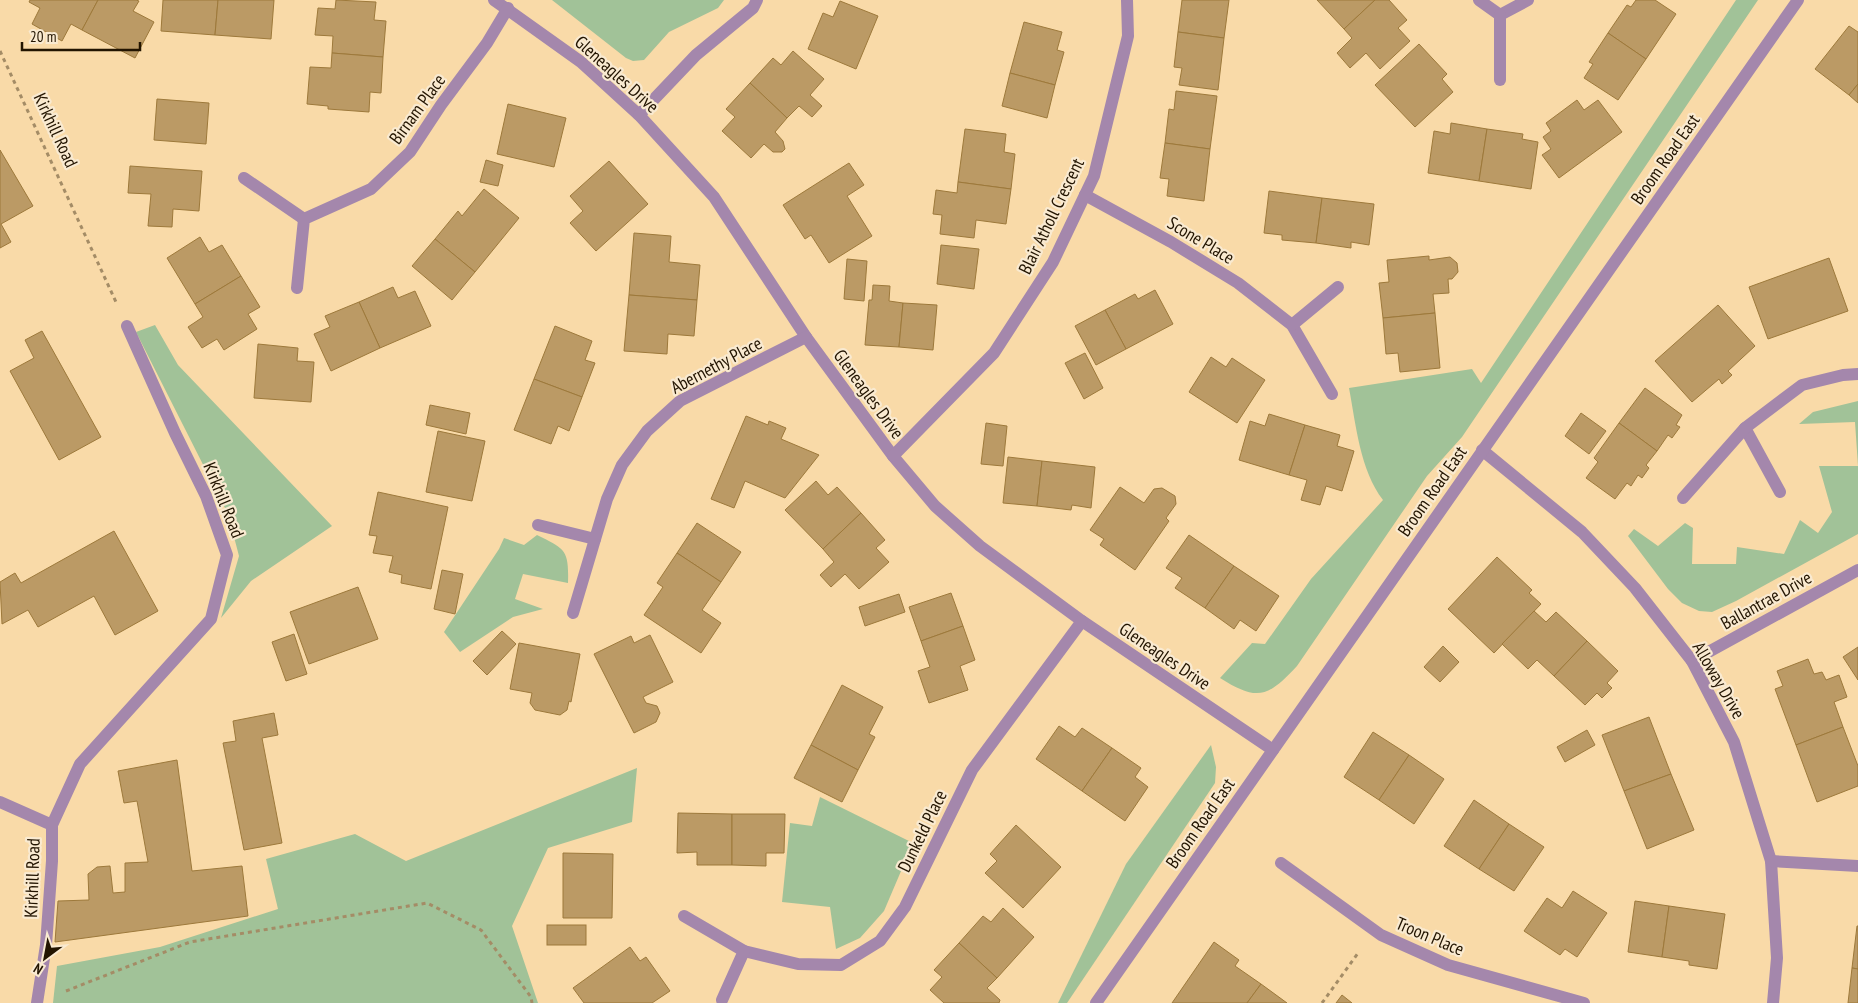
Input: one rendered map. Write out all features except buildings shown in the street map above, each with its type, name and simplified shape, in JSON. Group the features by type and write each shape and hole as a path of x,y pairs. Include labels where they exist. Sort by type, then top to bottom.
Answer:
{"street":[{"name":"Gleneagles Drive","path":"494,0 508,8 582,62 639,115 714,198 806,337 893,456 935,506 980,546 1082,621 1273,750"},
{"path":"639,115 696,56 753,8 757,0"},
{"name":"Blair Atholl Crescent","path":"893,456 994,353 1053,262 1094,176 1128,36 1127,0"},
{"path":"1479,0 1500,15"},
{"path":"1500,15 1528,0"},
{"name":"Broom Road East","path":"1096,1003 1798,0"},
{"name":"Birnam Place","path":"304,219 371,189 410,152 441,105 487,43 508,8"},
{"path":"1500,15 1500,80"},
{"path":"244,178 304,219 297,288"},
{"name":"Scone Place","path":"1085,194 1171,242 1238,283 1292,325 1332,394"},
{"path":"1292,325 1338,287"},
{"name":"Kirkhill Road","path":"37,1003 46,945 52,860 52,825 80,764 211,619 228,555 206,496 175,433 127,326"},
{"name":"Abernethy Place","path":"573,613 607,499 622,464 647,431 680,401 806,337"},
{"path":"1683,498 1745,428 1802,384 1843,375 1858,374"},
{"path":"1745,428 1780,492"},
{"name":"Alloway Drive","path":"1482,450 1582,532 1635,588 1692,661 1734,742 1771,861 1777,958 1773,1003"},
{"path":"538,524 595,538"},
{"name":"Ballantrae Drive","path":"1692,661 1858,570"},
{"name":"Dunkeld Place","path":"684,916 744,951 798,964 841,965 880,941 905,907 972,770 1082,621"},
{"path":"0,802 52,825"},
{"path":"1771,861 1858,866"},
{"name":"Troon Place","path":"1280,863 1374,930 1448,965 1584,1003"},
{"path":"722,1000 744,951"}],"path":[{"name":"Kirkhill Road","path":"0,51 127,326"},
{"path":"37,1003 190,942 426,903 481,930 531,996 532,1003"},
{"path":"1322,1003 1374,930"}],"green space":[{"path":"552,0 724,0 718,8 669,32 644,60 633,61 626,58"},
{"path":"1736,0 1758,0 1462,437 1427,476 1297,666 1278,684 1262,693 1244,691 1220,678 1252,643 1265,644 1311,579 1383,500 1375,488 1364,461 1349,388 1472,369 1481,383"},
{"path":"155,325 178,365 332,526 251,581 221,618 239,556 228,514 136,332"},
{"path":"1858,401 1858,466 1855,422 1799,424 1813,412"},
{"path":"1819,466 1858,466 1858,534 1736,601 1712,612 1699,611 1682,603 1668,589 1628,536 1634,529 1658,546 1685,523 1693,528 1692,564 1736,564 1737,547 1784,554 1800,520 1818,533 1832,512"},
{"path":"537,535 559,547 563,552 568,563 568,583 523,574 515,599 543,609 513,617 460,652 444,632 499,549 504,538 524,545"},
{"path":"1211,745 1216,767 1215,783 1067,1003 1058,1003 1126,864"},
{"path":"637,768 632,822 548,848 512,926 538,1003 53,1003 57,966 160,947 278,909 266,859 355,834 406,861"},
{"path":"820,797 913,843 884,911 860,938 836,949 830,907 782,902 790,823 812,826"}]}
